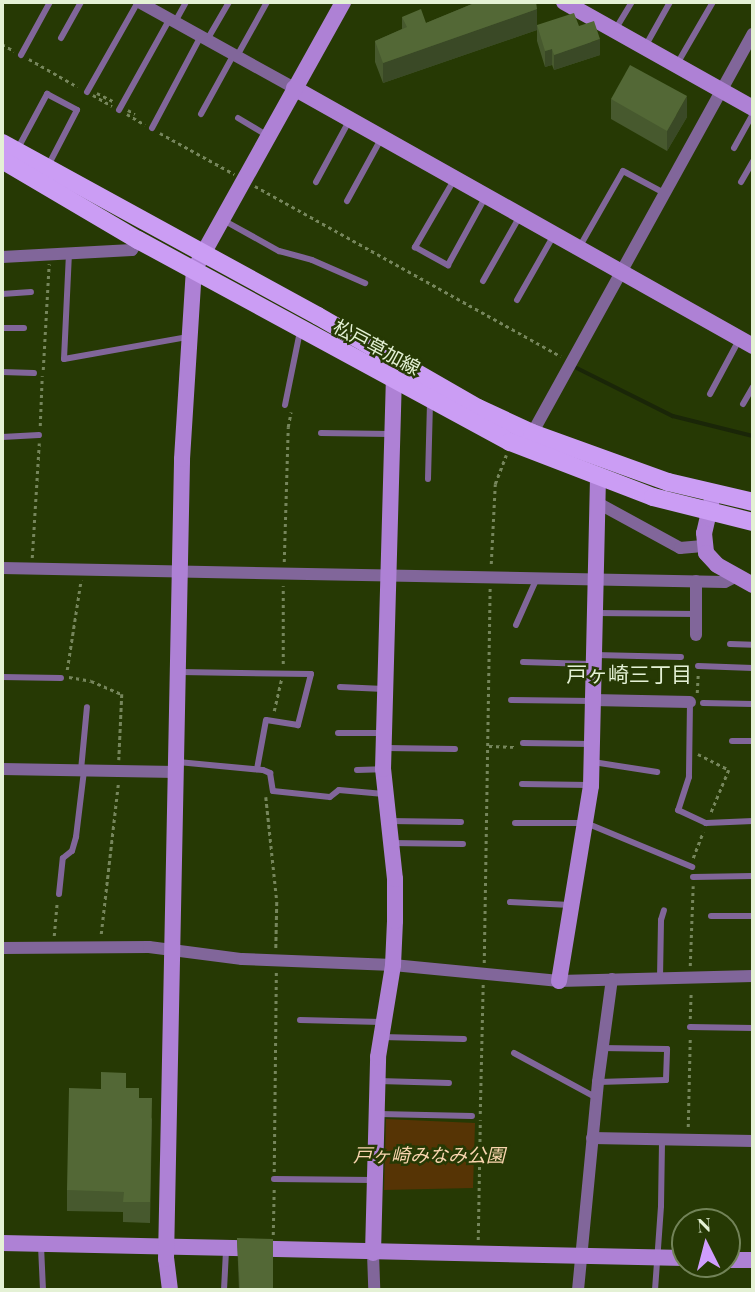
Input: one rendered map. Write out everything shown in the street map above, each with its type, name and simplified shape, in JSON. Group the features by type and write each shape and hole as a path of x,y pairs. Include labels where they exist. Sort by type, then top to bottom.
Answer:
{"main road":[{"name":"松戸草加線","path":"6,151 47,167 454,395 520,443 753,502"},
{"name":"松戸草加線","path":"6,151 138,240 430,399 598,478 708,513 753,522"}],"street":[{"path":"139,2 747,342"},
{"path":"170,1290 166,1247 180,571 188,337 194,270 343,2"},
{"path":"564,2 582,6 615,30 753,108"},
{"path":"520,443 621,271 753,34"},
{"path":"2,257 132,250 138,240"},
{"path":"374,1290 377,1081 393,965 395,879 383,769 390,434 394,380"},
{"path":"559,981 591,786 598,478"},
{"path":"713,493 703,546 710,558 753,585"},
{"path":"596,502 680,548 703,546"},
{"path":"2,568 725,582 737,576"},
{"path":"696,581 696,635"},
{"path":"593,701 697,702"},
{"path":"2,769 119,771 176,767"},
{"path":"2,947 172,949 242,959 393,965 559,981 753,976"},
{"path":"578,1290 597,1082 612,979"},
{"path":"592,1138 753,1141"},
{"path":"2,1243 671,1257"}],"lane":[{"path":"21,55 50,2"},
{"path":"61,38 81,2"},
{"path":"88,90 139,2"},
{"path":"120,108 186,2"},
{"path":"152,128 204,38 229,2"},
{"path":"201,114 267,2"},
{"path":"615,30 632,2"},
{"path":"645,47 670,2"},
{"path":"677,65 713,2"},
{"path":"6,151 47,94 77,110 47,167"},
{"path":"734,148 753,114"},
{"path":"238,118 268,136"},
{"path":"316,182 350,120"},
{"path":"347,201 382,137"},
{"path":"741,182 753,161"},
{"path":"579,248 623,171 664,193"},
{"path":"454,178 415,247 449,265 486,196"},
{"path":"483,281 521,215"},
{"path":"221,219 279,251 312,260 365,283"},
{"path":"517,300 555,234"},
{"path":"69,253 64,359 188,337"},
{"path":"2,294 31,292"},
{"path":"2,328 24,328"},
{"path":"285,405 300,329"},
{"path":"710,394 747,342"},
{"path":"2,372 34,373"},
{"path":"743,404 753,387"},
{"path":"428,479 430,399"},
{"path":"321,433 390,434"},
{"path":"2,438 39,435"},
{"path":"516,625 536,578"},
{"path":"594,612 696,614"},
{"path":"730,644 753,645"},
{"path":"523,662 681,657"},
{"path":"698,666 753,668"},
{"path":"178,672 311,674 298,726 266,720 257,769"},
{"path":"2,677 61,678"},
{"path":"340,687 386,689"},
{"path":"511,700 593,701"},
{"path":"753,704 697,702 689,777 678,810 706,823 753,821"},
{"path":"59,894 63,858 72,851 76,837 87,707"},
{"path":"338,733 455,749"},
{"path":"732,741 753,741"},
{"path":"523,743 592,744"},
{"path":"592,762 657,772"},
{"path":"176,767 257,769 270,773 273,791 330,797 339,790 384,794"},
{"path":"358,770 383,769"},
{"path":"522,784 591,786"},
{"path":"387,821 461,822"},
{"path":"515,823 586,823 692,867"},
{"path":"390,843 463,844"},
{"path":"694,877 753,876"},
{"path":"510,902 572,905"},
{"path":"660,978 660,920 664,911"},
{"path":"711,916 753,916"},
{"path":"300,1020 464,1039"},
{"path":"690,1027 753,1028"},
{"path":"597,1082 666,1080 667,1049 602,1048"},
{"path":"514,1053 596,1097"},
{"path":"377,1081 449,1083"},
{"path":"377,1114 472,1116"},
{"path":"655,1290 662,1138"},
{"path":"274,1178 375,1181"},
{"path":"41,1244 43,1290"},
{"path":"224,1290 226,1248"}],"path":[{"path":"2,44 565,358"},
{"path":"76,81 88,90"},
{"path":"120,108 135,114"},
{"path":"32,562 49,255"},
{"path":"477,1245 495,484 506,461 520,443"},
{"path":"82,569 66,677 91,681 122,694 117,817 99,948"},
{"path":"488,746 518,747 523,743"},
{"path":"692,867 693,855 729,770 695,752"},
{"path":"688,1139 694,877"},
{"path":"53,949 59,894"}],"green space":[{"name":"戸ヶ崎みなみ公園","path":"386,1119 475,1123 473,1188 384,1190"}],"building":[{"path":"477,2 536,2 537,9 383,63 375,41 407,27 402,17 421,9 426,23"},
{"path":"574,13 579,26 594,21 600,39 554,55 552,49 545,51 537,25"},
{"path":"630,65 687,96 667,131 611,99"},
{"path":"101,1072 126,1073 126,1088 139,1088 139,1098 152,1098 150,1202 123,1202 124,1192 67,1190 69,1088 101,1089"},
{"path":"237,1238 273,1239 273,1290 240,1290"}],"waterway":[{"path":"577,368 673,416 753,436"}],"district":[{"name":"戸ヶ崎三丁目","path":"629,673"}]}
